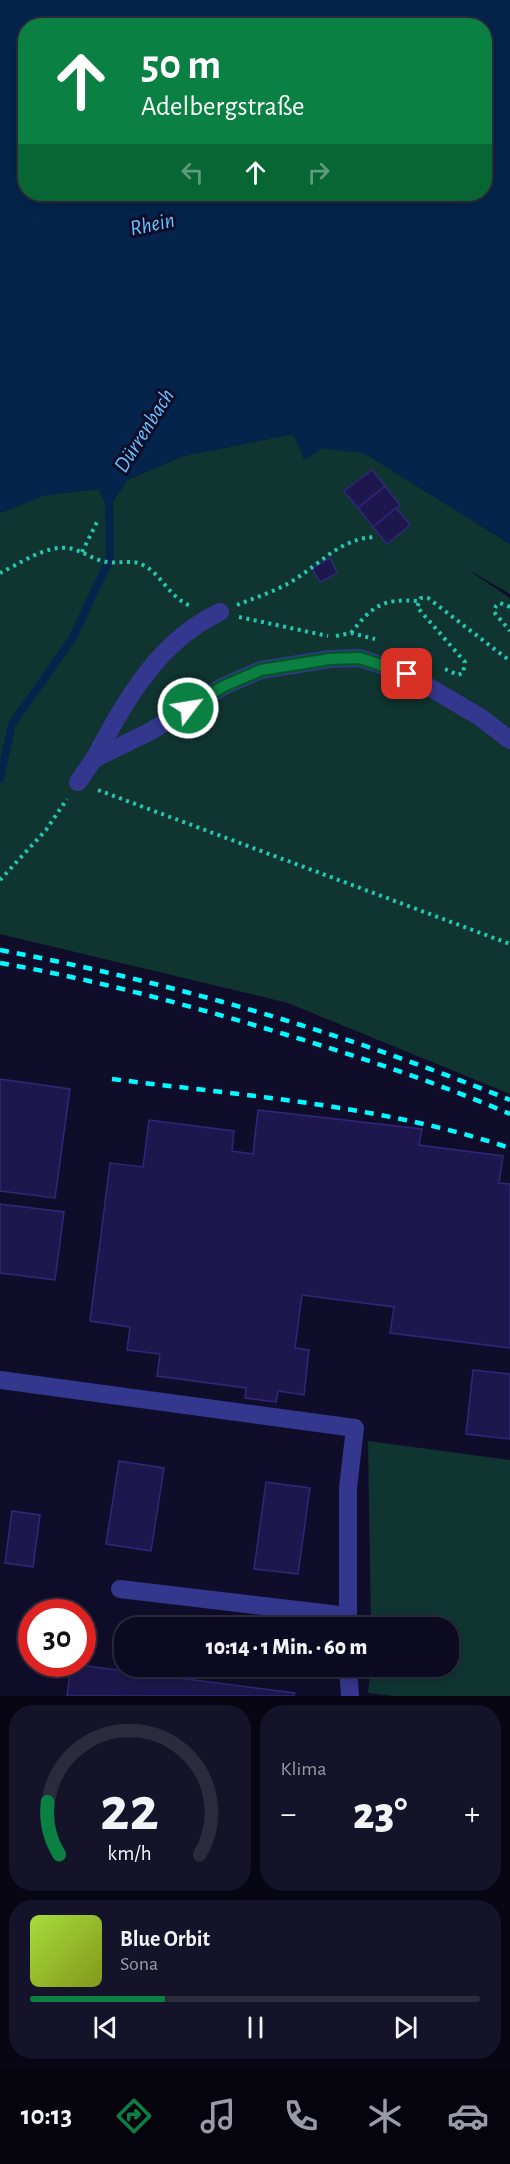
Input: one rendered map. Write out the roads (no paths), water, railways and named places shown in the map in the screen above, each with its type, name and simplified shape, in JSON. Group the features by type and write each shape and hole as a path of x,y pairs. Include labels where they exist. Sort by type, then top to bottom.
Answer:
{"street":[{"path":"78,782 94,759 136,684 185,631 215,615"},
{"path":"94,759 151,731 224,686 261,670 330,659 360,658 407,674 480,717 510,740"},
{"path":"121,710 132,725 139,730 151,731"},
{"path":"0,1380 355,1428 348,1488 348,1617"},
{"path":"120,1589 313,1617"},
{"path":"349,1677 350,1696"}],"water":[{"name":"Rhein","path":"0,0 510,0 510,544 364,453 323,448 304,460 293,434 183,456 127,480 108,509 99,489 46,495 0,513"}],"waterway":[{"name":"Dürrenbach","path":"0,779 12,724 72,639 110,558 109,500"}],"railway":[{"path":"0,950 130,978 259,1012 385,1053 510,1100"},
{"path":"0,963 104,984 240,1021 393,1069 510,1114"},
{"path":"112,1079 263,1097 363,1112 413,1121 510,1148"}]}
